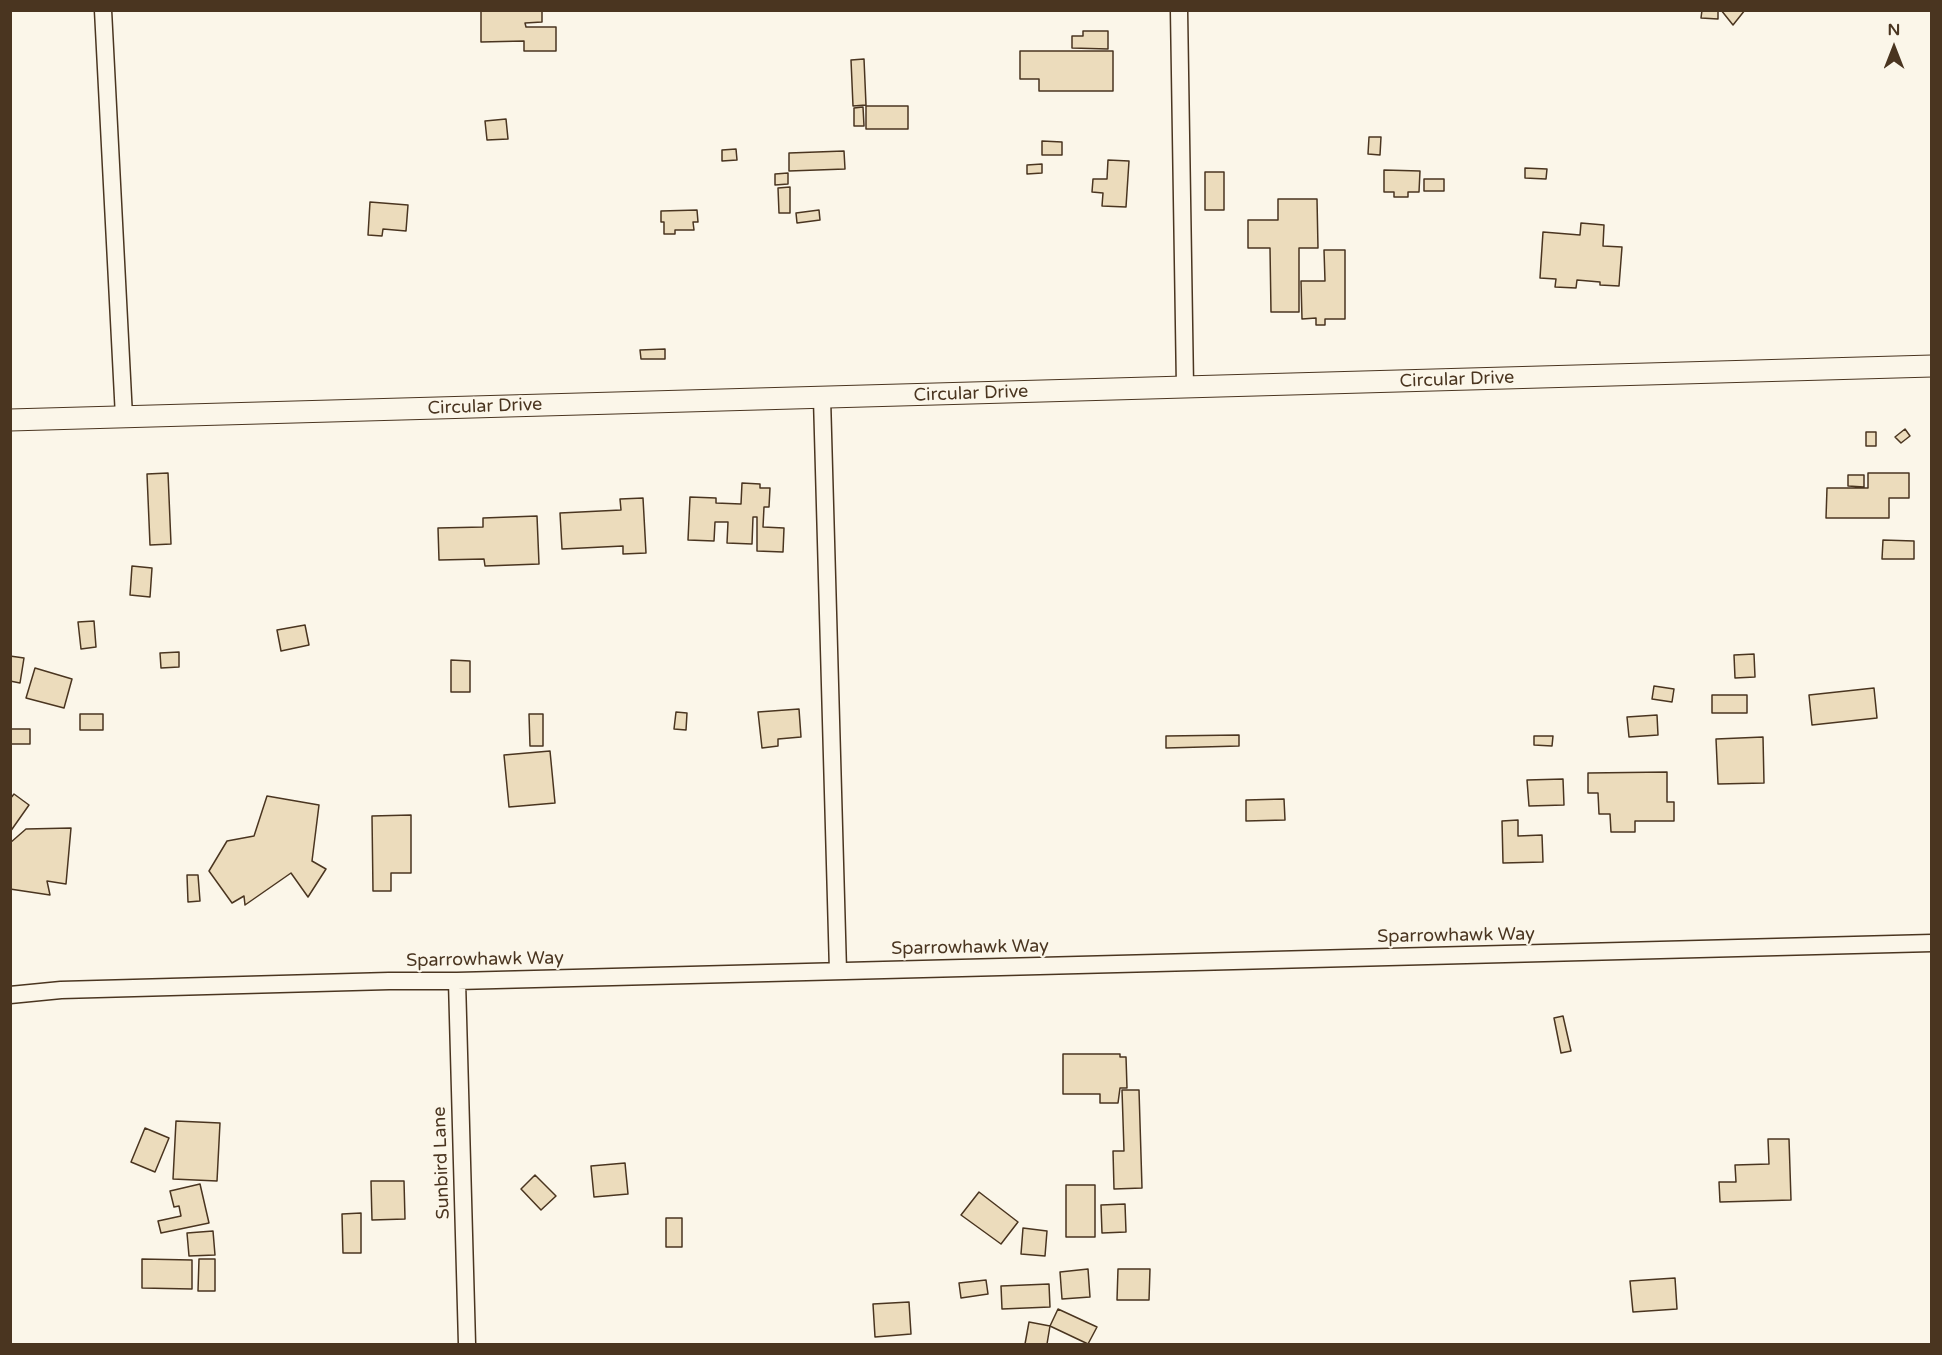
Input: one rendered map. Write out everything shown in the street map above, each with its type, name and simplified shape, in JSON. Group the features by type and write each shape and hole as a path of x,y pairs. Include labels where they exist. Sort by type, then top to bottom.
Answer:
{"street":[{"path":"103,10 124,417"},
{"path":"1179,10 1185,387"},
{"name":"Circular Drive","path":"10,420 1932,366"},
{"path":"822,398 838,971"},
{"name":"Sparrowhawk Way","path":"10,995 61,990 389,981 1932,943"},
{"name":"Sunbird Lane","path":"457,981 467,1344"}],"building":[{"path":"481,10 542,10 542,22 525,23 526,27 556,27 556,51 524,51 524,41 481,42"},
{"path":"1702,10 1718,10 1718,19 1701,18"},
{"path":"1721,10 1745,10 1733,25"},
{"path":"1083,31 1108,31 1108,49 1072,48 1072,36 1083,36"},
{"path":"1020,51 1113,51 1113,91 1039,91 1039,79 1020,79"},
{"path":"864,59 866,105 853,106 851,60"},
{"path":"866,106 908,106 908,129 866,129"},
{"path":"863,107 864,126 854,126 854,108"},
{"path":"506,119 508,139 487,140 485,121"},
{"path":"1369,137 1381,137 1380,155 1368,154"},
{"path":"1042,141 1062,142 1062,155 1042,155"},
{"path":"736,149 737,160 722,161 722,150"},
{"path":"844,151 845,169 789,171 789,153"},
{"path":"1108,160 1129,161 1126,207 1102,206 1103,193 1092,192 1093,179 1107,179"},
{"path":"1042,164 1042,173 1027,174 1027,165"},
{"path":"1525,168 1547,169 1546,179 1525,178"},
{"path":"1384,170 1420,171 1419,192 1408,192 1408,197 1394,197 1394,192 1384,192"},
{"path":"1205,172 1224,172 1224,210 1205,210"},
{"path":"788,173 788,184 775,185 775,174"},
{"path":"1424,179 1444,179 1444,191 1424,191"},
{"path":"790,187 790,213 779,213 778,188"},
{"path":"1278,199 1317,199 1318,248 1299,248 1299,312 1271,312 1270,248 1248,248 1248,220 1278,220"},
{"path":"370,202 408,205 406,231 383,229 382,236 368,235"},
{"path":"697,210 698,222 693,222 694,230 675,230 675,234 664,234 661,211"},
{"path":"819,210 820,220 797,223 796,213"},
{"path":"1581,223 1604,225 1603,246 1622,247 1619,286 1577,280 1576,288 1555,287 1556,279 1540,278 1543,232 1580,235"},
{"path":"1324,250 1345,250 1345,319 1325,319 1325,325 1316,325 1316,318 1302,319 1301,281 1325,281"},
{"path":"665,349 665,359 641,359 640,350"},
{"path":"1905,429 1910,436 1901,443 1895,437"},
{"path":"1866,432 1876,432 1876,446 1866,446"},
{"path":"168,473 171,544 150,545 147,474"},
{"path":"1868,473 1909,473 1909,498 1889,498 1889,518 1826,518 1827,488 1868,488"},
{"path":"1848,475 1864,475 1864,487 1848,486"},
{"path":"742,483 760,484 760,488 770,488 769,507 764,507 763,527 784,528 783,552 757,551 757,517 753,517 752,544 727,543 728,522 715,522 714,541 688,540 690,497 716,498 716,503 741,504"},
{"path":"643,498 646,553 623,554 623,546 562,549 560,513 621,510 620,499"},
{"path":"537,516 539,564 485,566 484,559 439,560 438,528 483,527 483,518"},
{"path":"1883,540 1914,541 1914,559 1882,559"},
{"path":"132,566 152,568 150,597 130,595"},
{"path":"94,621 96,647 81,649 78,622"},
{"path":"305,625 309,645 281,651 277,630"},
{"path":"179,652 179,667 161,668 160,653"},
{"path":"1754,654 1755,677 1735,678 1734,655"},
{"path":"10,656 24,658 20,683 10,681"},
{"path":"451,660 470,661 470,692 451,692"},
{"path":"35,668 72,679 64,708 26,698"},
{"path":"1654,686 1674,689 1672,702 1652,699"},
{"path":"1874,688 1877,718 1812,725 1809,695"},
{"path":"1712,695 1747,695 1747,713 1712,713"},
{"path":"799,709 801,737 778,739 778,746 762,748 758,712"},
{"path":"676,712 687,713 686,730 674,729"},
{"path":"80,714 103,714 103,730 80,730"},
{"path":"529,714 543,714 543,746 530,746"},
{"path":"1657,715 1658,735 1629,737 1627,717"},
{"path":"10,729 30,729 30,744 10,744"},
{"path":"1239,735 1239,746 1166,748 1166,736"},
{"path":"1534,736 1553,736 1552,746 1534,745"},
{"path":"1763,737 1764,783 1718,784 1716,739"},
{"path":"550,751 555,803 509,807 504,755"},
{"path":"1667,772 1667,802 1674,802 1674,821 1635,821 1635,832 1611,832 1610,814 1599,814 1598,793 1588,793 1588,773"},
{"path":"1563,779 1564,805 1529,806 1527,780"},
{"path":"14,794 29,805 10,832 10,799"},
{"path":"267,796 319,805 312,861 326,869 308,897 291,873 245,905 244,896 232,903 209,871 227,841 254,836"},
{"path":"1284,799 1285,820 1246,821 1246,800"},
{"path":"411,815 411,873 391,873 391,891 373,891 372,816"},
{"path":"1518,820 1518,836 1542,835 1543,862 1503,863 1502,821"},
{"path":"71,828 66,884 47,881 50,895 10,889 10,843 26,829"},
{"path":"187,875 198,875 200,901 188,902"},
{"path":"1563,1016 1571,1051 1561,1053 1554,1018"},
{"path":"1063,1054 1120,1054 1120,1057 1126,1057 1127,1088 1120,1088 1118,1103 1100,1103 1100,1094 1063,1094"},
{"path":"1122,1090 1139,1090 1142,1188 1114,1189 1113,1151 1124,1151"},
{"path":"176,1121 220,1123 217,1181 173,1179"},
{"path":"145,1128 169,1138 155,1172 131,1162"},
{"path":"1768,1139 1789,1139 1791,1200 1720,1202 1719,1182 1736,1182 1735,1165 1769,1164"},
{"path":"625,1163 628,1194 594,1197 591,1166"},
{"path":"535,1175 556,1196 541,1210 521,1189"},
{"path":"371,1181 404,1181 405,1219 372,1220"},
{"path":"200,1184 209,1223 161,1233 158,1221 181,1216 179,1206 174,1207 170,1191"},
{"path":"1066,1185 1095,1185 1095,1237 1066,1237"},
{"path":"979,1192 1018,1222 1001,1244 961,1215"},
{"path":"1125,1204 1126,1232 1102,1233 1101,1205"},
{"path":"361,1213 361,1253 343,1253 342,1214"},
{"path":"666,1218 682,1218 682,1247 666,1247"},
{"path":"1023,1228 1047,1231 1045,1256 1021,1254"},
{"path":"213,1231 215,1255 189,1256 187,1233"},
{"path":"142,1259 192,1260 192,1289 142,1288"},
{"path":"199,1259 215,1259 215,1291 198,1291"},
{"path":"1088,1269 1090,1297 1062,1299 1060,1272"},
{"path":"1118,1269 1150,1269 1149,1300 1117,1300"},
{"path":"1675,1278 1677,1309 1633,1312 1630,1281"},
{"path":"986,1280 988,1294 961,1298 959,1283"},
{"path":"1049,1284 1050,1307 1002,1309 1001,1286"},
{"path":"909,1302 911,1334 875,1337 873,1304"},
{"path":"1058,1309 1097,1327 1088,1344 1050,1326"},
{"path":"1029,1322 1050,1326 1047,1344 1025,1344"}]}
